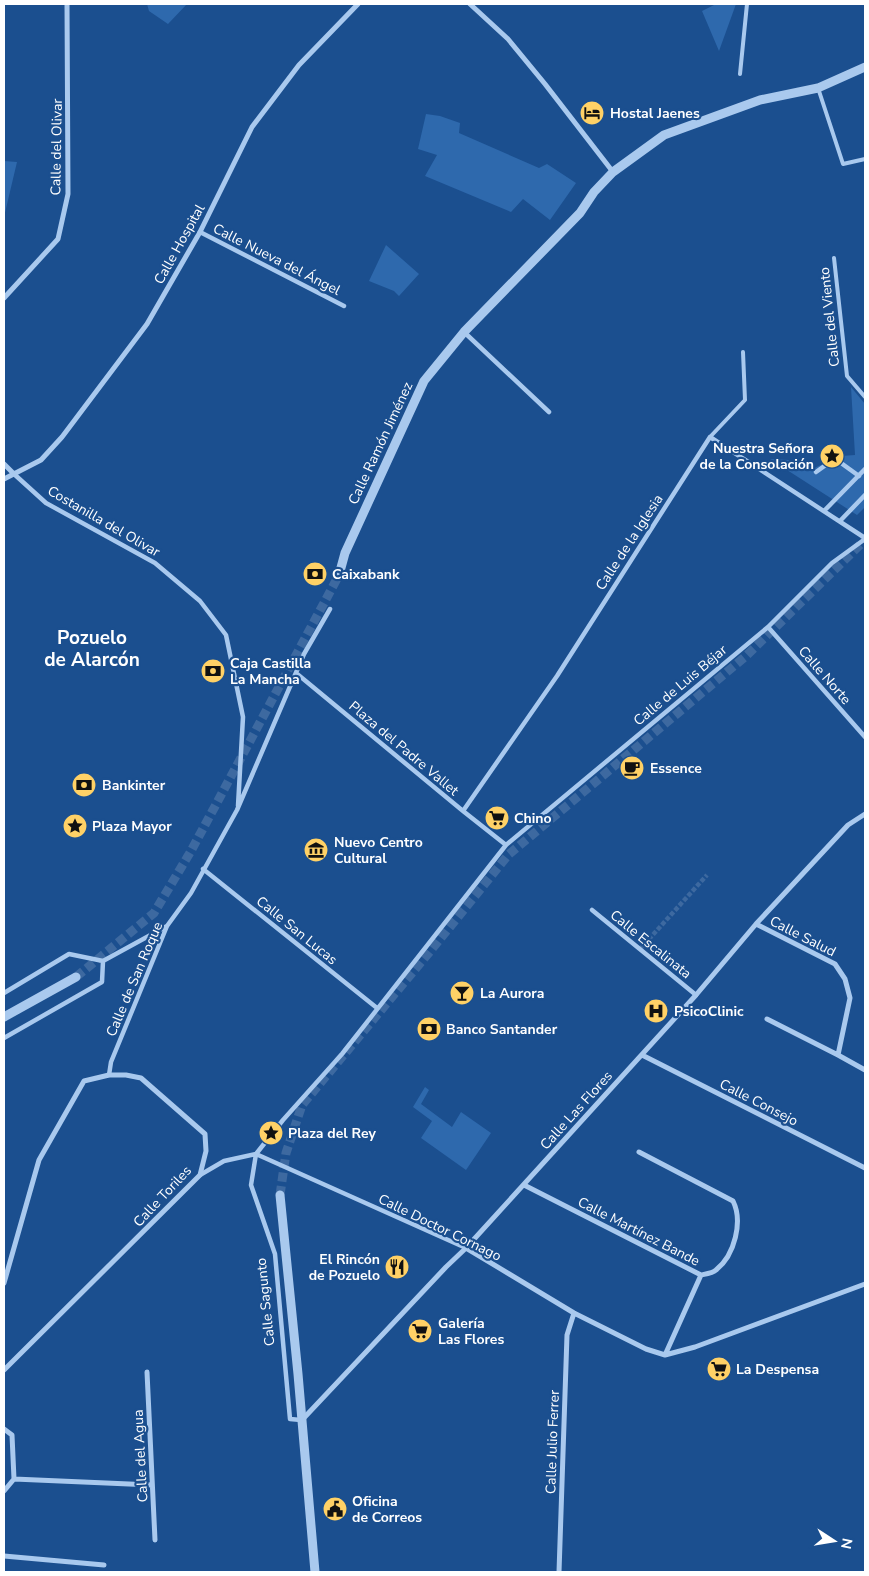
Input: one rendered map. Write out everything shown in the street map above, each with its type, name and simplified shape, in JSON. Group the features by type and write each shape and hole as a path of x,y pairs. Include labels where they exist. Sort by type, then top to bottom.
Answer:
{"street":[{"name":"Calle del Olivar","path":"4,298 58,239 68,194 67,4"},
{"name":"Calle Hospital","path":"4,480 41,460 62,437 147,324 200,232 252,127 299,65 358,4"},
{"path":"470,4 508,39 546,84 614,172"},
{"name":"Calle Ramón Jiménez","path":"339,575 345,553 424,381 464,332 580,213 594,192 614,172 664,135 760,100 818,88 865,67"},
{"name":"Calle Nueva del Ángel","path":"200,232 344,306"},
{"path":"464,332 549,412"},
{"path":"710,437 865,538"},
{"name":"Calle de la Iglesia","path":"462,811 557,676 710,437"},
{"path":"816,472 830,462 842,463 859,476"},
{"path":"4,464 14,474"},
{"path":"824,511 865,469"},
{"name":"Costanilla del Olivar","path":"14,474 46,503 155,562 200,601 226,635 243,717 237,810"},
{"path":"840,521 865,496"},
{"name":"Calle de Luis Béjar","path":"506,845 768,627 832,563 865,538"},
{"path":"203,869 237,810 304,654 330,608"},
{"name":"Calle Norte","path":"768,627 865,737"},
{"name":"Plaza del Padre Vallet","path":"296,673 462,811 506,845"},
{"name":"Calle Las Flores","path":"302,1420 524,1185 696,995 756,924 848,825 865,814"},
{"path":"377,1008 506,845"},
{"name":"Calle de San Roque","path":"109,1074 111,1062 168,926 191,893 203,869"},
{"name":"Calle San Lucas","path":"203,869 377,1008"},
{"name":"Calle Escalinata","path":"592,910 696,995"},
{"name":"Calle Salud","path":"756,924 835,964 845,979 850,998 838,1055"},
{"path":"4,992 69,954 103,960 168,926"},
{"path":"4,1038 102,982 103,960"},
{"path":"4,1017 76,977"},
{"name":"Calle Sagunto","path":"302,1420 290,1419 274,1254 251,1185 256,1154 283,1120 342,1054 377,1008"},
{"path":"767,1019 865,1070"},
{"name":"Calle Consejo","path":"642,1055 865,1168"},
{"name":"Calle Toriles","path":"4,1283 39,1160 84,1081 109,1074 141,1078 205,1134 206,1152 200,1175 4,1370"},
{"name":"Calle Martínez Bande","path":"524,1185 701,1275 715,1271 726,1259 738,1225 737,1210 733,1201 639,1152"},
{"path":"200,1175 224,1161 256,1154"},
{"name":"Calle Doctor Cornago","path":"256,1154 466,1248 574,1314 646,1349 664,1355"},
{"name":"Calle Sagunto","path":"280,1195 288,1262 314,1572"},
{"path":"664,1355 701,1275"},
{"path":"664,1355 695,1347 865,1284"},
{"name":"Calle Julio Ferrer","path":"559,1572 566,1335 574,1314"},
{"name":"Calle del Agua","path":"147,1372 155,1540"},
{"path":"4,1429 12,1435 14,1479 4,1491"},
{"path":"14,1479 152,1485"},
{"path":"4,1556 104,1565"}],"lane":[{"path":"740,74 747,4"},
{"path":"818,88 843,164 865,159"},
{"name":"Calle del Viento","path":"834,258 847,376 865,397"},
{"path":"710,437 745,400 743,352"}],"shaded area":[{"path":"147,4 187,4 168,24 149,11"},
{"path":"716,4 736,4 719,51 702,11"},
{"path":"426,114 440,116 460,123 459,133 539,168 547,164 576,183 550,220 523,199 511,212 425,176 437,155 418,149"},
{"path":"4,161 17,162 4,217"},
{"path":"386,245 419,274 399,296 394,291 369,281"},
{"path":"851,387 865,404 865,507 857,515 770,459 789,460 800,469 810,470 823,464 828,457 855,455"},
{"path":"425,1087 429,1090 421,1104 452,1127 461,1112 491,1133 466,1170 421,1138 432,1121 413,1107"}],"tunnel":[{"path":"280,1195 286,1153 302,1105 508,855 746,656 865,540"},
{"path":"76,977 154,913 191,851 339,575"},
{"path":"640,949 707,875"}],"place":[{"name":"Hostal Jaenes","path":"592,113"},
{"name":"Nuestra Señora de la Consolación","path":"832,456"},
{"name":"Caixabank","path":"315,574"},
{"name":"Caja Castilla La Mancha","path":"213,671"},
{"name":"Essence","path":"632,768"},
{"name":"Bankinter","path":"84,785"},
{"name":"Chino","path":"497,818"},
{"name":"Plaza Mayor","path":"75,826"},
{"name":"Nuevo Centro Cultural","path":"316,850"},
{"name":"La Aurora","path":"462,993"},
{"name":"PsicoClinic","path":"656,1011"},
{"name":"Banco Santander","path":"429,1029"},
{"name":"Plaza del Rey","path":"271,1133"},
{"name":"El Rincón de Pozuelo","path":"397,1267"},
{"name":"Galería Las Flores","path":"420,1331"},
{"name":"La Despensa","path":"719,1369"},
{"name":"Oficina de Correos","path":"335,1509"}],"district":[{"name":"Pozuelo de Alarcón","path":"92,648"}]}
